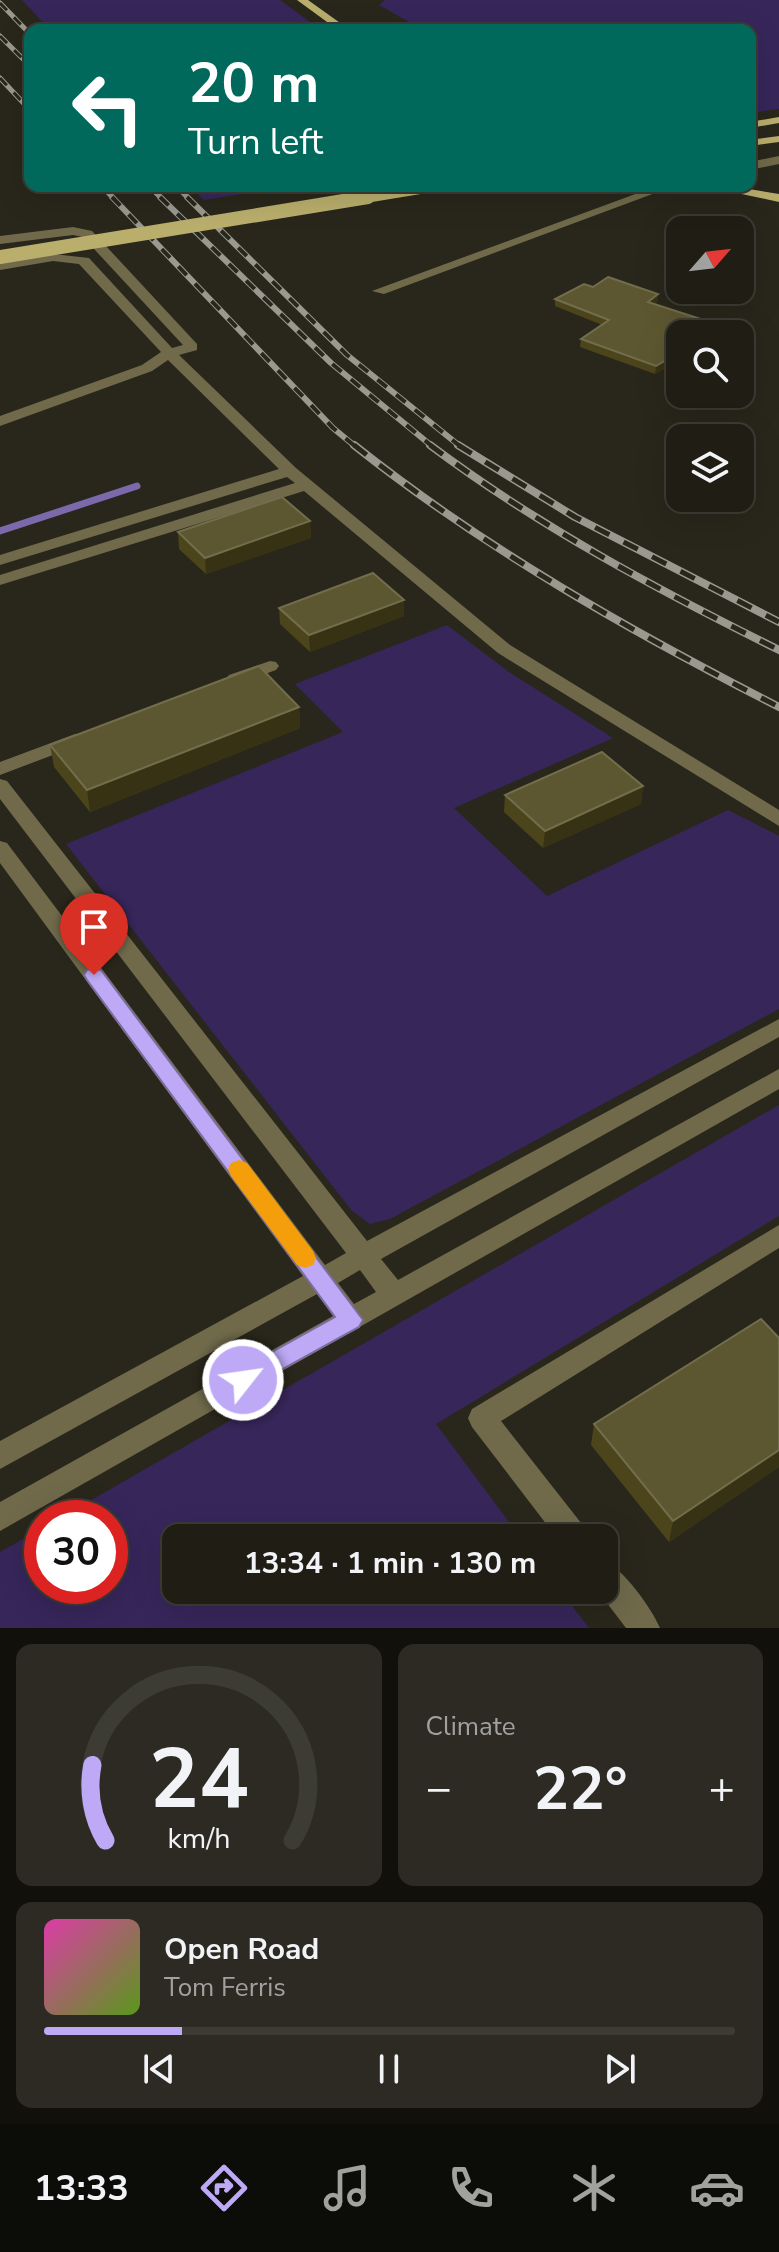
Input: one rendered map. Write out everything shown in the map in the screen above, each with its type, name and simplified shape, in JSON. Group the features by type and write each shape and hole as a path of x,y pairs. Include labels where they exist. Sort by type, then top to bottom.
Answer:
{"main road":[{"path":"302,0 336,24"},
{"path":"756,116 779,112"},
{"path":"756,124 779,120"},
{"path":"756,134 779,130"},
{"path":"756,142 779,139"},
{"path":"0,243 332,192"},
{"path":"0,257 398,192"},
{"path":"744,192 779,198"}],"street":[{"path":"756,165 779,160"},
{"path":"379,291 651,192"},
{"path":"0,243 55,232 87,234 192,347 169,353 147,368 0,421"},
{"path":"0,266 53,258 72,257 84,261 169,353 305,485 504,649 779,819"},
{"path":"0,560 290,471"},
{"path":"0,580 305,485"},
{"path":"213,688 270,666"},
{"path":"0,769 99,731"},
{"path":"0,785 394,1295"},
{"path":"0,848 351,1320"},
{"path":"0,1456 779,1027"},
{"path":"0,1517 779,1078"},
{"path":"564,1524 482,1418 779,1235"},
{"path":"618,1593 645,1628"}],"shaded area":[{"path":"22,0 280,0 313,24 44,24"},
{"path":"385,0 779,0 779,109 756,112 756,24 412,24 379,5"},
{"path":"195,192 254,192 204,200"},
{"path":"447,625 509,672 613,738 454,808 547,896 728,810 779,836 779,1009 390,1219 370,1224 352,1211 66,844 343,732 295,684"},
{"path":"779,1105 779,1216 436,1424 511,1524 162,1524 162,1604 571,1604 589,1628 0,1628 0,1552 24,1538 24,1604 128,1604 128,1500 91,1500"}],"building":[{"path":"608,277 658,294 648,302 704,320 666,320 666,360 656,366 581,339 609,320 555,299 584,284 593,287"},
{"path":"282,497 310,521 205,558 178,532"},
{"path":"373,573 404,600 309,635 279,608"},
{"path":"259,666 299,707 87,790 50,745"},
{"path":"602,752 643,786 545,831 505,795"},
{"path":"761,1319 779,1338 779,1450 673,1521 594,1424"}],"waterway":[{"path":"0,531 137,486"}],"railway":[{"path":"0,3 24,28"},
{"path":"0,36 24,60"},
{"path":"0,78 24,104"},
{"path":"108,192 114,199"},
{"path":"155,192 160,197"},
{"path":"182,192 187,197"},
{"path":"112,197 333,428 356,447"},
{"path":"160,197 331,363 433,447"},
{"path":"187,197 347,355 460,446"},
{"path":"354,445 507,554 668,649 779,707"},
{"path":"430,445 556,530 779,650"},
{"path":"460,446 575,517 779,622"}],"slow traffic":[{"path":"239,1169 305,1258"}],"route":[{"path":"94,975 351,1320 243,1380"}]}
